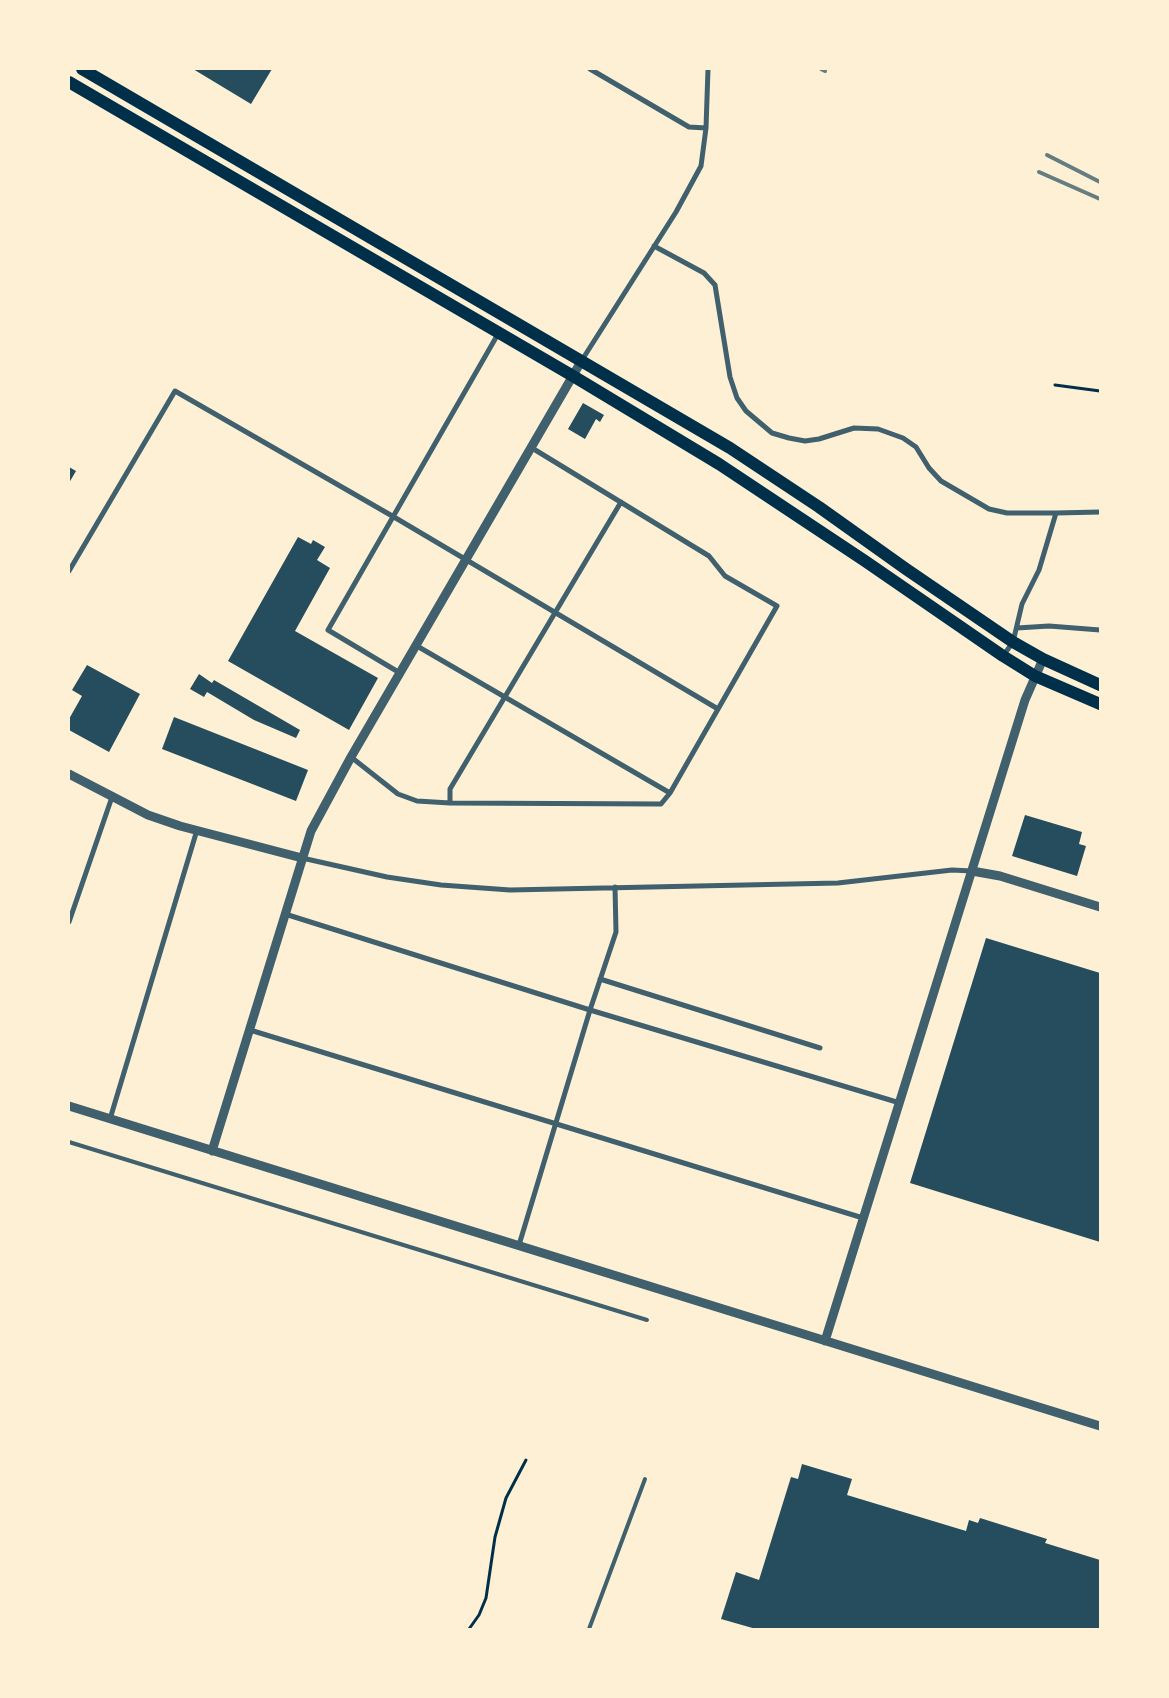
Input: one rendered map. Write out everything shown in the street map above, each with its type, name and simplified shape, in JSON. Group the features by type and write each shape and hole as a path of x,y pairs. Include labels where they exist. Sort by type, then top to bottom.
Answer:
{"highway":[{"path":"82,69 730,448 819,507 1013,642 1043,659 1100,685"},
{"path":"69,82 498,334 573,376 719,464 1035,676 1100,704"}],"street":[{"path":"590,69 689,127 706,128"},
{"path":"212,1151 311,831 351,757 582,360 686,196 701,166 706,128 708,69"},
{"path":"654,246 704,273 715,285 719,300 730,377 737,398 746,411 772,433 805,440 819,439 854,428 878,429 903,438 916,447 928,468 941,481 989,509 1007,513 1100,512"},
{"path":"400,673 328,630 498,334"},
{"path":"69,571 175,391 394,517 718,708"},
{"path":"351,757 398,794 417,801 450,803 661,804 670,793 777,606 725,576 709,556 532,448"},
{"path":"450,803 450,789 621,502"},
{"path":"1003,656 1013,642 1022,604 1039,570 1056,513"},
{"path":"1017,628 1049,626 1100,630"},
{"path":"417,646 670,793"},
{"path":"825,1341 1025,700 1043,659"},
{"path":"69,774 148,815 197,830 302,858 387,877 441,885 510,890 838,882 952,870 1000,876 1100,907"},
{"path":"69,922 112,797"},
{"path":"110,1118 197,830"},
{"path":"519,1245 590,1010 616,932 616,888"},
{"path":"285,914 590,1010 900,1103"},
{"path":"600,979 820,1048"},
{"path":"250,1030 864,1219"},
{"path":"69,1106 1100,1426"}],"lane":[{"path":"69,1142 647,1320"},
{"path":"589,1629 645,1479"}],"path":[{"path":"1055,385 1100,391"},
{"path":"470,1629 479,1615 486,1598 495,1537 503,1506 526,1460"}],"building":[{"path":"193,69 272,69 251,104"},
{"path":"583,403 604,415 600,422 596,419 585,439 568,429"},
{"path":"69,467 76,471 69,483"},
{"path":"298,537 311,544 313,540 325,547 317,560 330,568 295,631 378,678 349,730 228,661"},
{"path":"87,665 140,694 109,752 69,730 69,719 82,696 72,690"},
{"path":"199,674 212,683 214,680 300,730 296,738 254,720 207,692 204,697 190,689"},
{"path":"174,717 308,770 296,801 162,749"},
{"path":"1025,815 1082,832 1079,844 1086,846 1077,876 1012,856"},
{"path":"986,938 1100,973 1100,1242 910,1183"},
{"path":"802,1464 852,1479 847,1495 966,1531 969,1520 978,1523 980,1518 1047,1539 1045,1543 1100,1560 1100,1629 756,1629 721,1619 736,1572 759,1580 791,1477 798,1479"}],"railway":[{"path":"821,69 825,71"},
{"path":"1047,155 1100,182"},
{"path":"1039,172 1100,199"}]}
